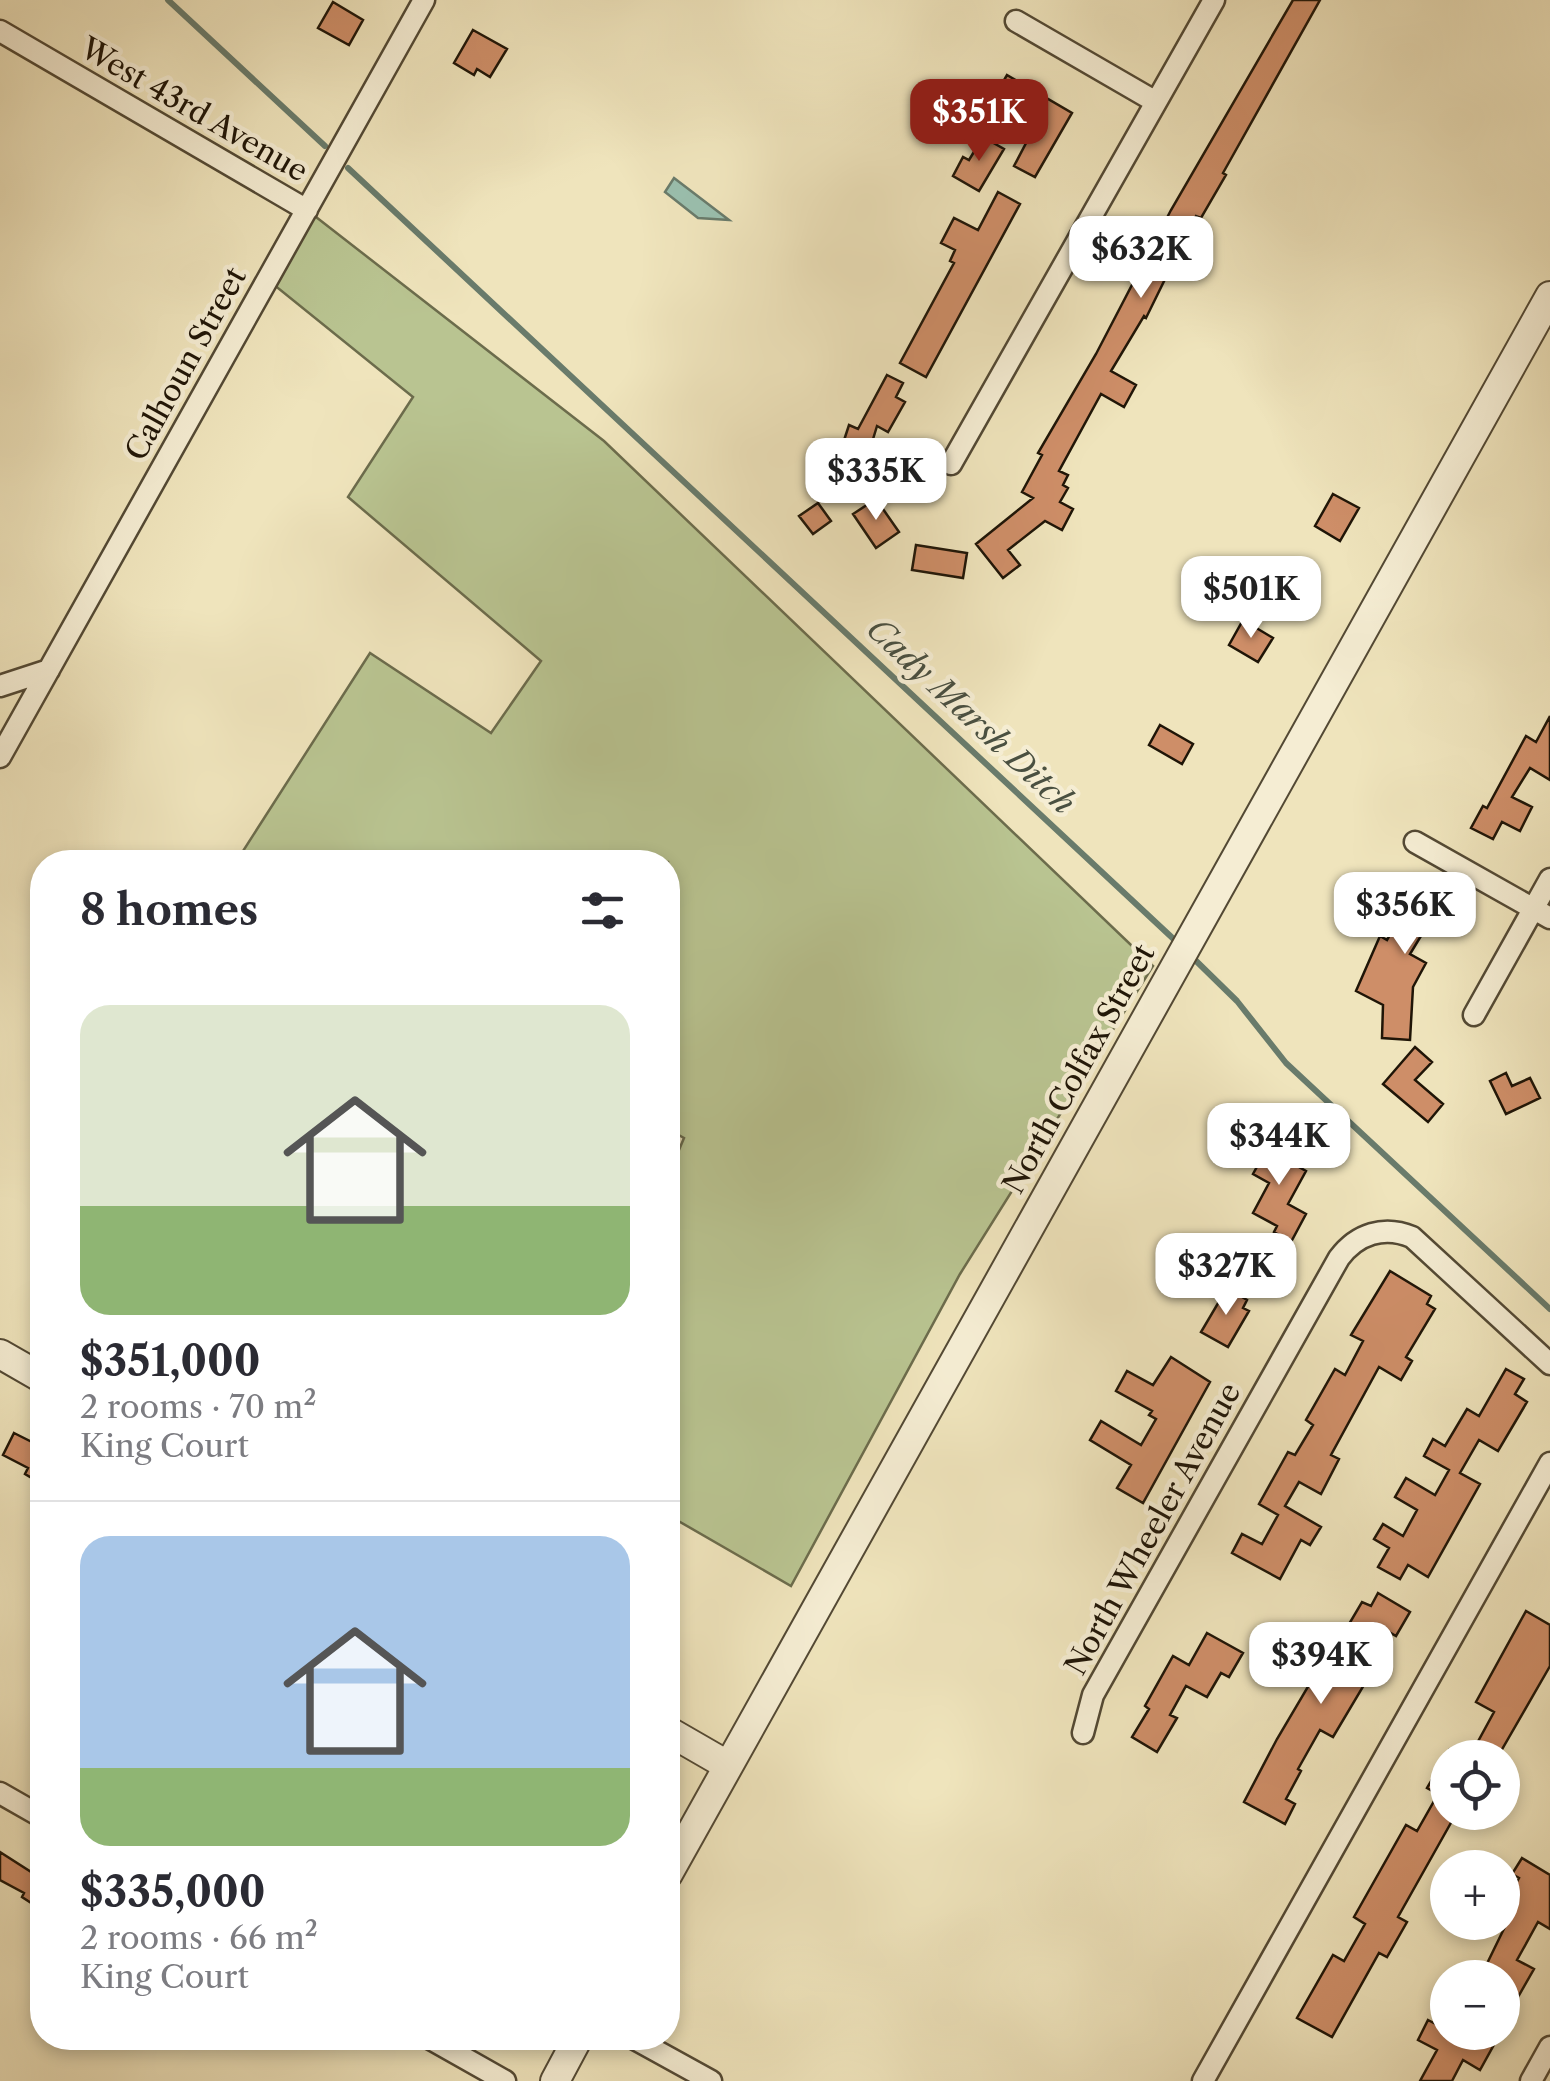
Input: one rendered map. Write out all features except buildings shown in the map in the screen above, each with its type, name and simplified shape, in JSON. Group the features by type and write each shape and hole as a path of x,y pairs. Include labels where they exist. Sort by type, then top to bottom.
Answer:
{"street":[{"name":"Calhoun Street","path":"0,758 424,0"},
{"path":"951,464 1214,0"},
{"path":"1016,21 1156,102"},
{"name":"West 43rd Avenue","path":"0,31 307,210"},
{"name":"North Colfax Street","path":"680,1852 1550,296"},
{"path":"0,686 49,670"},
{"path":"1415,842 1542,913"},
{"path":"1474,1015 1542,913 1550,879"},
{"name":"North Wheeler Avenue","path":"1082,1733 1094,1695 1339,1258 1363,1237 1396,1232 1422,1244 1550,1364"},
{"path":"0,1354 30,1371"},
{"path":"1203,2081 1550,1463"},
{"path":"680,1738 727,1765"},
{"path":"0,1793 30,1811"},
{"path":"1531,2081 1550,2047"},
{"path":"449,2050 505,2081"},
{"path":"555,2081 572,2050"},
{"path":"655,2050 711,2081"}],"shaded area":[{"path":"674,178 729,220 698,218 665,192"},
{"path":"307,210 604,441 1153,966 960,1274 791,1586 680,1522 680,1148 684,1138 680,1136 680,850 244,850 370,653 491,733 541,661 348,497 413,397 268,280"}],"waterway":[{"name":"Cady Marsh Ditch","path":"168,0 325,146"},
{"name":"Cady Marsh Ditch","path":"348,168 1180,945"},
{"name":"Cady Marsh Ditch","path":"1189,954 1237,1001 1286,1063 1550,1309"}]}
